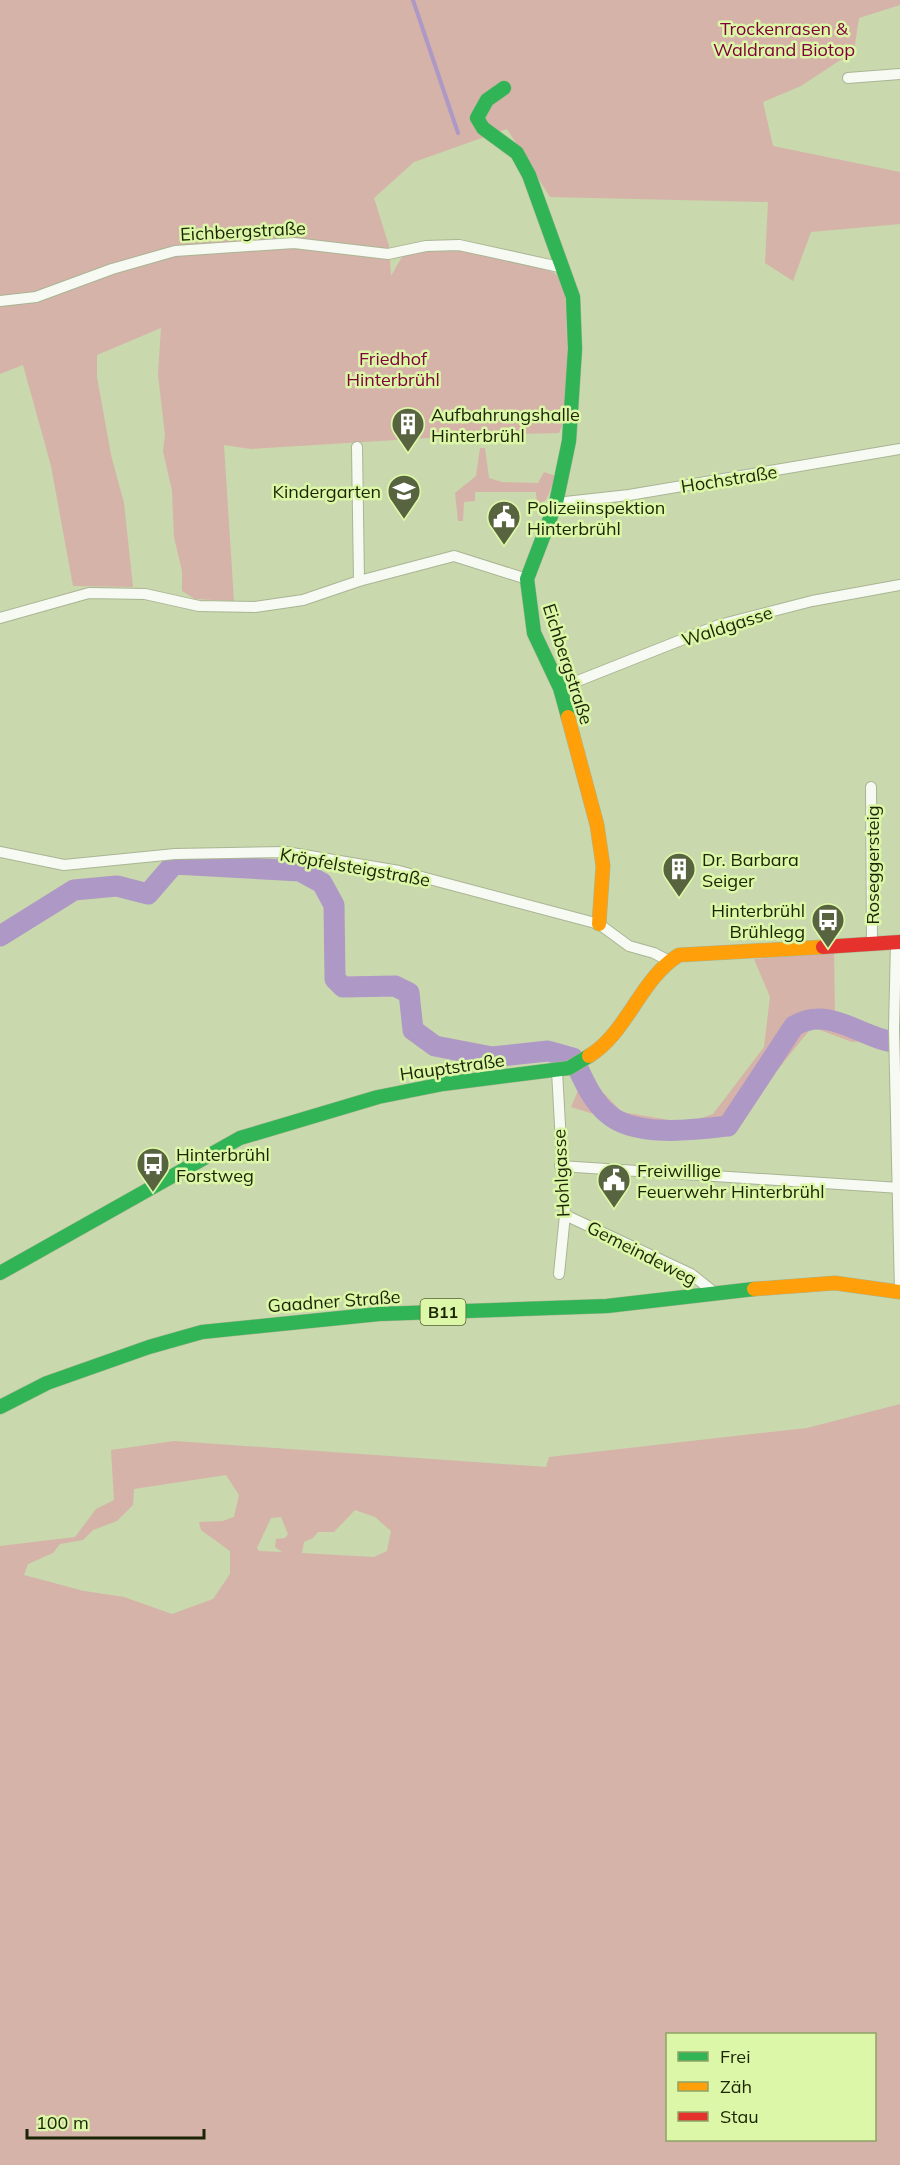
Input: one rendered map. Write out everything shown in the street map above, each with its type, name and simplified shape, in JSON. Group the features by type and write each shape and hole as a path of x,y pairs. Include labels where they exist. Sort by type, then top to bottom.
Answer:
{"main road":[{"name":"Eichbergstraße","path":"504,88 487,99 477,118 483,128 517,153 529,175 573,297 575,349 569,441 556,503 527,579 529,609 534,633 560,688 597,825 603,866 599,924"},
{"path":"669,961 679,955 697,953 898,942"},
{"name":"Hauptstraße","path":"0,1273 240,1138 378,1097 443,1084 569,1067 603,1047 669,961"},
{"name":"Gaadner Straße","path":"0,1407 47,1383 149,1347 202,1332 379,1314 607,1305 718,1295 792,1285 835,1283 900,1292"}],"street":[{"path":"848,78 900,74"},
{"name":"Eichbergstraße","path":"0,302 36,297 112,269 175,251 283,244 388,254 426,246 459,245 564,268"},
{"path":"357,447 359,581"},
{"name":"Hochstraße","path":"556,503 629,495 900,449"},
{"path":"0,618 89,592 145,594 199,606 255,607 303,600 359,581 454,556 527,579"},
{"name":"Waldgasse","path":"560,688 719,625 812,601 900,585"},
{"name":"Roseggersteig","path":"871,788 872,943"},
{"name":"Kröpfelsteigstraße","path":"0,852 64,865 175,854 286,852 399,871 599,924"},
{"path":"599,924 628,946 654,953 669,961"},
{"path":"898,942 894,1029 900,1188 900,1292"},
{"name":"Hohlgasse","path":"559,1274 565,1215 560,1166 569,1067"},
{"path":"560,1166 900,1188"},
{"name":"Gemeindeweg","path":"565,1215 691,1274 718,1295"}],"green space":[{"path":"0,0 900,0 900,5 859,18 854,51 801,86 763,102 773,146 900,172 900,224 811,232 793,281 765,263 768,202 550,197 507,129 414,162 374,198 389,246 391,276 406,250 459,245 553,272 560,278 565,288 567,386 566,406 559,433 477,435 251,449 224,445 234,601 195,599 182,591 182,571 174,537 172,491 163,451 165,435 158,375 161,328 97,355 97,377 111,455 124,503 133,587 73,586 51,466 23,365 0,374"},
{"path":"480,448 485,448 489,478 502,482 538,483 544,472 556,476 546,500 537,505 536,492 475,492 475,501 464,502 463,521 458,521 455,493 476,476"},
{"path":"834,952 835,1015 879,1027 867,1041 852,1042 812,1027 730,1129 677,1129 623,1123 571,1107 585,1074 622,1112 687,1123 713,1114 764,1047 770,997 754,959"},
{"path":"900,1404 900,2165 0,2165 0,1546 75,1537 96,1509 114,1500 111,1450 174,1441 546,1467 549,1457 807,1428","holes":["226,1475 239,1495 234,1517 223,1521 199,1522 201,1530 230,1551 230,1574 213,1599 172,1614 124,1597 84,1591 24,1575 28,1564 53,1553 60,1544 83,1540 93,1530 117,1521 133,1505 134,1489","355,1510 375,1517 391,1531 387,1551 374,1557 302,1553 304,1542 313,1538 318,1532 334,1532","281,1517 288,1534 285,1538 276,1539 275,1547 282,1552 259,1551 257,1548 271,1518"]}],"waterway":[{"path":"413,0 458,133"},
{"path":"0,936 74,890 117,886 148,894 174,864 300,871 322,883 334,905 335,979 343,987 395,986 409,993 413,1030 435,1046 492,1057 548,1051 573,1058 587,1087 601,1108 618,1121 648,1129 682,1130 728,1126 794,1026 807,1020 833,1021 886,1041 900,1043"}],"traffic: fast":[{"path":"504,88 487,100 477,118 483,128 517,153 529,175 573,297 575,349 569,441 556,503 527,579 534,633 560,688 568,717"},
{"path":"0,1273 240,1138 378,1097 443,1084 569,1068 589,1056"},
{"path":"0,1407 47,1383 149,1347 202,1332 379,1314 607,1306 754,1289"}],"traffic: slow":[{"path":"568,717 597,825 603,866 599,924"},
{"path":"589,1056 614,1033 654,978 679,955 823,947"},
{"path":"754,1289 835,1283 900,1292"}],"traffic: jam":[{"path":"823,947 900,942"}],"place":[{"name":"Aufbahrungshalle Hinterbrühl","path":"408,453"},
{"name":"Kindergarten","path":"404,520"},
{"name":"Polizeiinspektion Hinterbrühl","path":"504,546"},
{"name":"Dr. Barbara Seiger","path":"679,898"},
{"name":"Hinterbrühl Brühlegg","path":"828,949"},
{"name":"Hinterbrühl Forstweg","path":"153,1193"},
{"name":"Freiwillige Feuerwehr Hinterbrühl","path":"614,1209"}],"park label":[{"name":"Trockenrasen & Waldrand Biotop","path":"784,38"},
{"name":"Friedhof Hinterbrühl","path":"393,368"}]}
